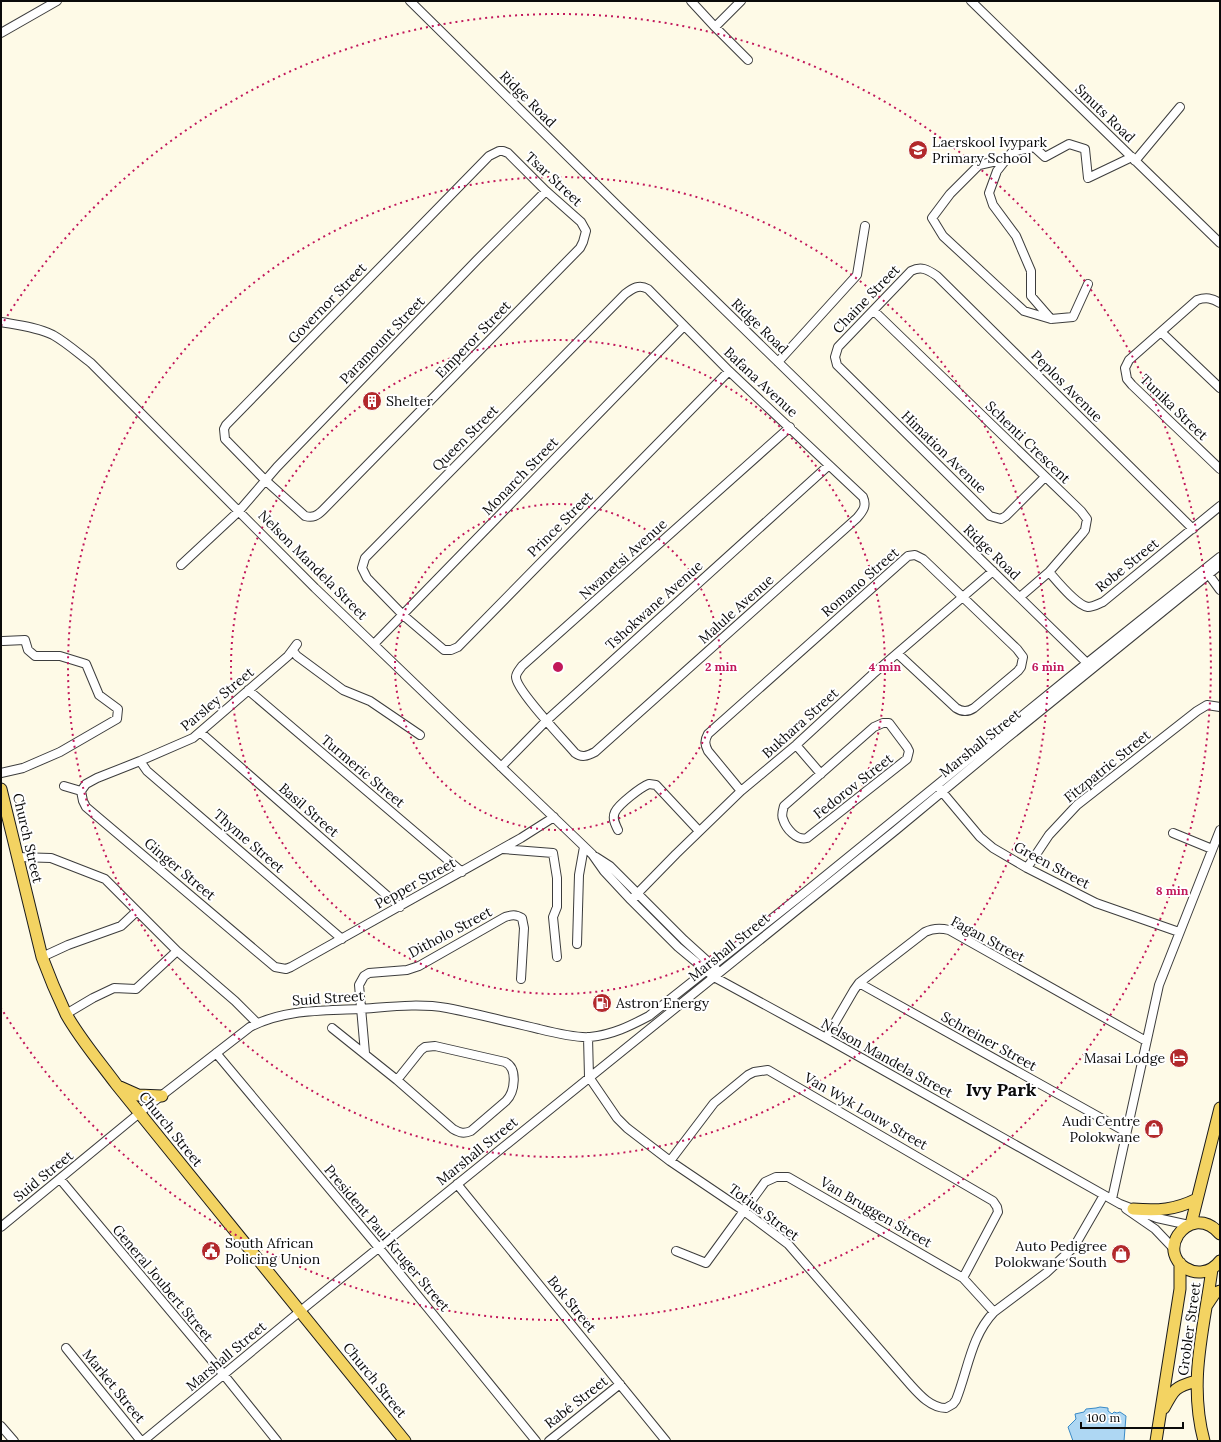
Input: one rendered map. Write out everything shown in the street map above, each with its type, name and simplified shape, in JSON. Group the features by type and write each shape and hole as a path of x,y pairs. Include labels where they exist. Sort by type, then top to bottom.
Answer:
{"main road":[{"name":"Church Street","path":"1,789 42,957 66,1014 82,1039 139,1114 405,1441"},
{"path":"116,1084 138,1095 162,1096"},
{"path":"1190,1225 1220,1108"},
{"path":"1133,1209 1154,1211 1164,1210 1188,1204 1197,1199"},
{"path":"1156,1441 1176,1326 1180,1289 1180,1263 1174,1249 1174,1243 1180,1232 1190,1225 1204,1223 1220,1233"},
{"path":"1180,1263 1190,1271 1197,1272 1204,1272 1217,1266"},
{"name":"Grobler Street","path":"1204,1441 1200,1427 1196,1381 1206,1306 1217,1266"},
{"path":"1206,1306 1215,1293 1220,1291"},
{"path":"1161,1413 1170,1396 1178,1387 1196,1381"}],"street":[{"path":"1,33 57,1"},
{"name":"Ridge Road","path":"410,1 1090,665"},
{"path":"691,1 748,60"},
{"path":"715,27 741,1"},
{"name":"Smuts Road","path":"971,1 1220,243"},
{"path":"1052,319 1031,296 1031,271 1016,236 993,205 989,193 997,171 1012,152 1034,147 1046,156 1069,144 1085,149 1088,178 1134,159 1180,108"},
{"name":"Tsar Street","path":"499,151 508,153 546,191 581,222 586,231"},
{"name":"Governor Street","path":"265,480 225,438 224,429 226,424 489,156 499,151"},
{"path":"1006,159 979,165 950,194 932,218 943,236 1024,311 1052,319 1073,317 1088,284"},
{"name":"Paramount Street","path":"181,565 238,511 265,480 477,260 546,191"},
{"path":"778,362 857,276 866,226"},
{"name":"Emperor Street","path":"265,480 305,516 311,517 317,515 580,248 586,231"},
{"name":"Chaine Street","path":"835,353 838,347 874,311 910,271 920,268"},
{"name":"Peplos Avenue","path":"920,268 929,270 936,276 1193,529"},
{"name":"Bafana Avenue","path":"638,286 643,286 648,289 729,371 790,427 828,466 860,494 865,502"},
{"name":"Queen Street","path":"403,615 367,578 362,568 365,558 624,294 638,286"},
{"path":"1220,303 1214,299 1208,298 1197,300 1161,332 1220,388"},
{"name":"Schenti Crescent","path":"874,311 1081,511 1087,519 1085,530 1049,572 1020,597"},
{"name":"Nelson Mandela Street","path":"1,322 39,330 53,336 91,363 315,588 584,847 610,866 717,975 726,982 1120,1204 1155,1229 1174,1249"},
{"name":"Monarch Street","path":"374,644 684,326"},
{"name":"Tunika Street","path":"1161,332 1129,360 1125,368 1128,380 1220,469"},
{"name":"Himation Avenue","path":"835,353 837,365 843,372 990,516 1001,519 1006,516 1045,477"},
{"name":"Prince Street","path":"403,615 444,650 451,650 458,647 729,371"},
{"name":"Nwanetsi Avenue","path":"547,720 521,689 516,677 522,666 790,427"},
{"name":"Tshokwane Avenue","path":"501,767 547,720 828,466"},
{"name":"Malule Avenue","path":"547,720 575,753 580,756 588,756 595,752 857,518 865,508 865,502"},
{"name":"Robe Street","path":"1049,572 1078,602 1088,607 1095,606 1103,602 1220,506"},
{"name":"Romano Street","path":"741,791 708,751 705,739 708,734 908,556 919,556 1021,653 1023,657 1018,671 970,711 960,711 898,654"},
{"name":"Marshall Street","path":"709,968 939,789 1220,557"},
{"name":"Marshall Street","path":"1090,665 1209,575 1220,565"},
{"name":"Bukhara Street","path":"631,900 741,791 796,745 873,674 993,571"},
{"path":"1209,575 1220,590"},
{"path":"1,773 23,768 60,752 117,719 118,709 99,695 86,664 60,656 35,656 28,650 25,640 3,641"},
{"name":"Parsley Street","path":"81,791 86,784 97,778 186,741 200,732 295,648 297,656 343,690 370,701 420,735"},
{"name":"Turmeric Street","path":"248,690 462,872"},
{"name":"Fitzpatric Street","path":"1027,868 1049,835 1077,805 1203,706 1211,705 1220,707"},
{"name":"Fedorov Street","path":"883,723 889,723 909,752 907,759 807,838 799,839 783,821 782,817 784,806 821,774 874,727 883,723"},
{"name":"Basil Street","path":"200,732 400,907"},
{"path":"796,745 821,774"},
{"name":"Thyme Street","path":"140,761 147,771 342,939"},
{"path":"618,830 615,823 615,812 622,803 649,784 656,785 699,831"},
{"path":"64,786 81,791"},
{"name":"Marshall Street","path":"142,1441 889,835 939,789"},
{"name":"Green Street","path":"939,789 980,837 993,848 1027,868 1096,903 1179,932"},
{"name":"Ginger Street","path":"81,791 83,801 92,812 275,967 286,969"},
{"name":"Pepper Street","path":"286,969 462,872 537,829 554,817"},
{"path":"994,1312 1046,1273 1074,1247 1108,1197 1126,1132 1159,985 1220,830"},
{"path":"1173,833 1212,849"},
{"path":"577,944 579,875 584,847"},
{"path":"502,849 553,853 557,878 557,907 552,917 557,957"},
{"name":"Nelson Mandela Street","path":"592,854 604,871 678,947 709,968"},
{"path":"17,857 51,858 104,879 177,951 235,1001 257,1023"},
{"path":"42,957 68,945 121,926 137,911"},
{"name":"Ditholo Street","path":"360,1008 359,986 364,976 369,972 407,970 419,966 512,915 517,915 522,918 523,923 521,979"},
{"path":"660,929 666,922"},
{"name":"Fagan Street","path":"826,1038 859,983 925,932 940,928 949,930 1146,1041"},
{"path":"66,1014 93,998 114,988 136,989 177,951"},
{"name":"Suid Street","path":"1,1227 216,1053 250,1027 267,1019 289,1013 418,1005 471,1013 553,1032 588,1037 609,1034 627,1028 649,1016 709,968"},
{"name":"Schreiner Street","path":"859,983 1126,1132"},
{"path":"360,1008 365,1053"},
{"path":"332,1028 365,1053 453,1129 460,1133 470,1131 509,1098 514,1073 509,1064 505,1062 435,1046 429,1046 421,1050 397,1080"},
{"path":"588,1037 589,1077"},
{"name":"President Paul Kruger Street","path":"216,1053 379,1248 536,1441"},
{"name":"Van Wyk Louw Street","path":"670,1161 714,1103 748,1075 754,1072 768,1070 993,1201 998,1212 963,1278"},
{"name":"Totius Street","path":"589,1077 622,1123 670,1161 744,1211 788,1244 924,1399 942,1408 949,1407 956,1400 978,1334 987,1319 994,1312"},
{"name":"Van Bruggen Street","path":"676,1251 706,1263 765,1182 776,1177 788,1177 963,1278 994,1312"},
{"name":"General Joubert Street","path":"60,1179 224,1375 277,1441"},
{"name":"Bok Street","path":"457,1184 666,1441"},
{"name":"Nelson Mandela Street","path":"1120,1204 1157,1218 1190,1225"},
{"name":"Market Street","path":"66,1348 142,1441"},
{"name":"Rabé Street","path":"549,1441 620,1384"},
{"path":"1,1426 14,1441"}],"water":[{"path":"1100,1407 1108,1408 1108,1411 1112,1414 1114,1412 1120,1412 1126,1416 1124,1441 1073,1441 1068,1427 1076,1419 1075,1414 1084,1412 1086,1409"}],"place":[{"name":"Laerskool Ivypark Primary School","path":"918,150"},
{"name":"Shelter","path":"372,401"},
{"name":"Astron Energy","path":"602,1003"},
{"name":"Masai Lodge","path":"1179,1058"},
{"name":"Audi Centre Polokwane","path":"1154,1129"},
{"name":"South African Policing Union","path":"211,1251"},
{"name":"Auto Pedigree Polokwane South","path":"1121,1254"}],"district":[{"name":"Ivy Park","path":"1001,1089"}]}
